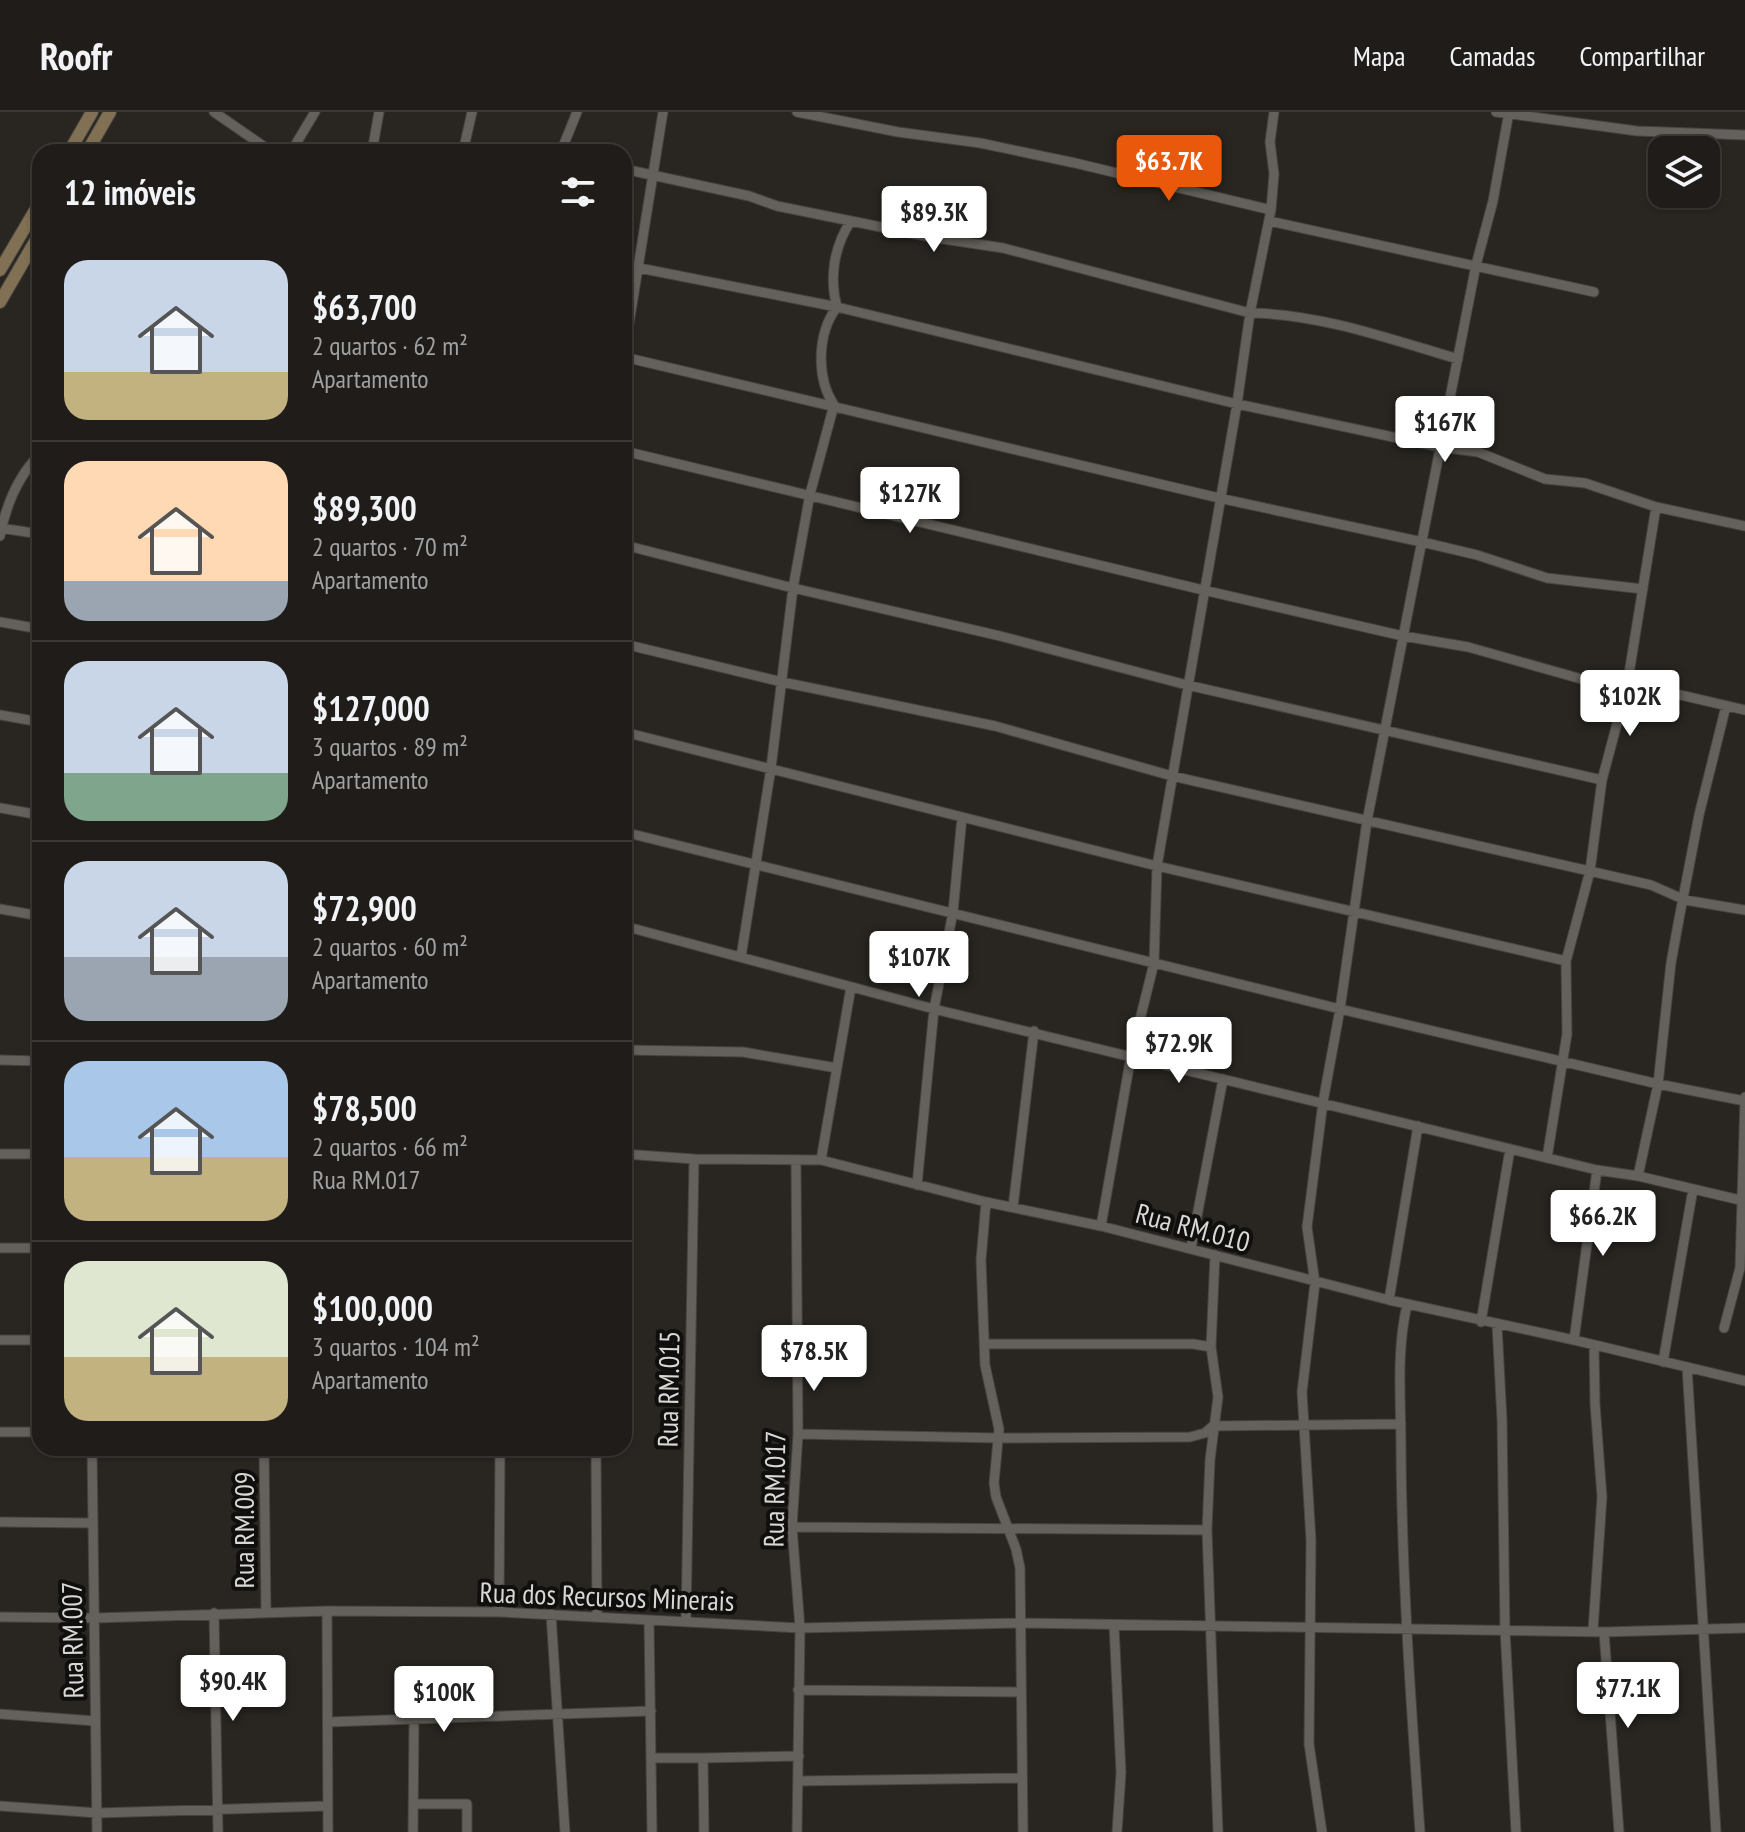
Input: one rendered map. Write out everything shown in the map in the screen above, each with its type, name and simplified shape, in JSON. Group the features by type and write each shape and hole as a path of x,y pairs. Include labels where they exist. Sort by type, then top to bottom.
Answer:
{"street":[{"path":"74,144 92,112"},
{"path":"214,112 260,144"},
{"path":"296,144 315,112"},
{"path":"373,144 379,112"},
{"path":"465,144 472,112"},
{"path":"564,144 577,112"},
{"path":"632,312 663,112"},
{"path":"797,112 898,132 1007,148 1529,280 1594,292"},
{"path":"1101,1226 1131,1056 1154,963 1157,866 1250,313 1270,216 1274,174 1270,142 1274,112"},
{"path":"1496,112 1637,131 1745,135"},
{"path":"91,144 108,113"},
{"path":"1322,1832 1309,1744 1311,1540 1302,1392 1315,1283 1307,1227 1323,1102 1340,1009 1367,821 1476,265 1493,201 1509,113"},
{"path":"632,171 851,221 1003,248 1250,313 1286,314 1362,330 1458,359"},
{"path":"0,270 32,216"},
{"path":"741,957 758,866 793,588 810,494 834,405 826,392 822,351 826,322 837,307 832,286 840,238 851,221"},
{"path":"0,302 32,247"},
{"path":"632,266 837,307 1237,404 1440,447 1478,452 1545,479 1585,483 1656,507 1745,526"},
{"path":"632,358 1219,498 1477,555 1547,578 1643,589"},
{"path":"632,453 1203,590 1403,636 1468,647 1592,682 1672,693 1745,710"},
{"path":"32,464 18,482 9,501 1,531 32,533"},
{"path":"1547,1158 1568,1021 1566,961 1590,871 1602,780 1627,686 1656,507"},
{"path":"632,547 1000,636 1187,685 1602,780"},
{"path":"0,622 32,628"},
{"path":"632,646 782,682 995,726 1172,776 1651,885 1685,900 1745,910"},
{"path":"1638,1176 1658,1084 1671,963 1699,815 1726,706"},
{"path":"0,715 32,721"},
{"path":"632,734 1157,866 1566,961"},
{"path":"0,808 32,814"},
{"path":"917,1185 934,1009 953,912 962,817"},
{"path":"632,834 1340,1009 1658,1084 1745,1101"},
{"path":"0,909 32,915"},
{"path":"632,928 934,1009 1597,1170 1638,1176 1744,1201"},
{"path":"821,1160 851,987"},
{"path":"1013,1207 1034,1031"},
{"path":"632,1050 743,1052 837,1068"},
{"path":"0,1060 32,1061"},
{"path":"1191,1248 1223,1079"},
{"path":"1724,1328 1740,1268 1745,1094"},
{"path":"1389,1300 1418,1126"},
{"path":"1481,1322 1510,1149"},
{"path":"0,1154 32,1154"},
{"name":"Rua RM.010","path":"632,1155 694,1159 821,1160 986,1202 1191,1248 1315,1283 1745,1381"},
{"name":"Rua RM.015","path":"686,1620 694,1159"},
{"name":"Rua RM.017","path":"796,1160 798,1434 792,1527 800,1628 797,1832"},
{"path":"1574,1340 1597,1170"},
{"path":"1663,1362 1693,1189"},
{"path":"986,1202 981,1260 985,1365 998,1419 994,1483 1020,1568 1023,1832"},
{"path":"0,1248 32,1248"},
{"path":"1215,1255 1211,1347 1218,1397 1210,1460 1207,1530 1218,1832"},
{"path":"1407,1305 1399,1346 1406,1630 1420,1832"},
{"path":"1497,1325 1502,1420 1505,1630 1516,1832"},
{"path":"0,1340 32,1340"},
{"path":"986,1344 1193,1344 1211,1347"},
{"path":"1594,1345 1602,1497 1598,1631 1619,1832"},
{"path":"1687,1367 1716,1832"},
{"path":"798,1434 998,1438 1190,1437 1205,1433 1213,1426 1401,1424"},
{"path":"0,1432 32,1432"},
{"path":"1190,1437 1203,1448 1210,1460"},
{"name":"Rua RM.007","path":"92,1456 97,1832"},
{"name":"Rua RM.009","path":"264,1456 266,1612"},
{"path":"499,1612 500,1456"},
{"path":"596,1456 597,1617"},
{"path":"0,1522 91,1523"},
{"path":"792,1527 1207,1530"},
{"path":"327,1611 328,1832"},
{"name":"Rua dos Recursos Minerais","path":"0,1617 94,1618 327,1611 499,1612 800,1628 1021,1623 1406,1630 1745,1628"},
{"path":"214,1613 218,1832"},
{"path":"551,1614 565,1832"},
{"path":"649,1620 652,1832"},
{"path":"1114,1625 1121,1773 1117,1832"},
{"path":"798,1690 1020,1692"},
{"path":"328,1722 651,1711"},
{"path":"0,1714 95,1721"},
{"path":"413,1832 414,1719"},
{"path":"652,1758 799,1756"},
{"path":"703,1758 704,1832"},
{"path":"799,1781 1022,1778"},
{"path":"414,1804 467,1804 467,1832"},
{"path":"0,1806 98,1813 328,1806"}]}
